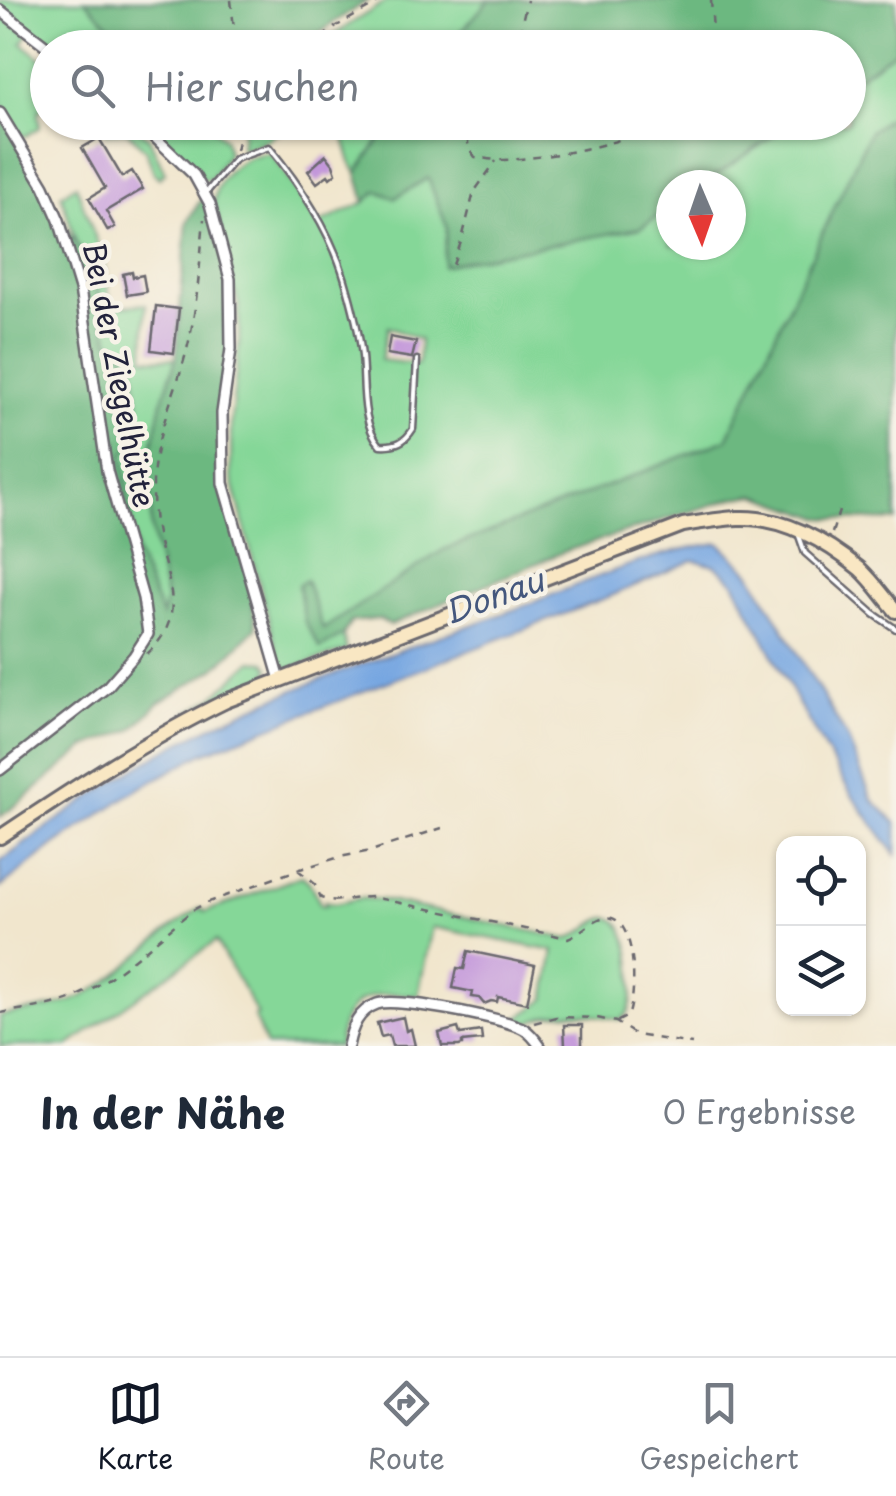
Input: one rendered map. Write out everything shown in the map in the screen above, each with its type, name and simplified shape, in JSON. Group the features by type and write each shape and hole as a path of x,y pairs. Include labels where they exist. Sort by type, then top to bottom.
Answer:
{"main road":[{"path":"0,837 108,765 174,726 226,702 683,525 741,518 797,528 818,538 862,571 896,611"}],"street":[{"path":"0,10 30,33"},
{"name":"Bei der Ziegelhütte","path":"0,113 60,220 80,290 107,470 143,598 148,634 136,659"},
{"path":"157,140 194,175 206,196 230,279 231,350 222,413 223,483 280,680"},
{"path":"0,770 107,687 136,659"},
{"path":"348,1046 352,1026 365,1010 381,1002 402,1002 502,1021 527,1031 540,1046"}],"lane":[{"path":"206,196 234,160 269,147 284,166 329,236 345,280 362,353 365,401 371,429 380,445 400,443 413,428 417,360"},
{"path":"797,528 805,554 896,629"}],"path":[{"path":"231,0 234,30"},
{"path":"332,30 382,0"},
{"path":"520,30 527,0"},
{"path":"711,0 713,30"},
{"path":"234,160 237,140"},
{"path":"467,140 475,157 497,160 618,140"},
{"path":"453,265 474,192 497,160"},
{"path":"136,659 162,640 173,606 156,532 152,487 156,451 189,342 199,284 206,196"},
{"path":"832,549 839,511"},
{"path":"0,1014 49,1005 85,992 193,910 297,870 371,852 442,828"},
{"path":"297,870 315,884 322,898 334,902 372,898 568,938 580,934 598,918 616,919 628,934 633,999 628,1016 616,1022"},
{"path":"527,1031 540,1020 556,1017 597,1018 616,1022 636,1034 692,1044"}],"green space":[{"path":"0,0 85,0 114,30 30,31 0,8"},
{"path":"85,0 369,0 324,30 114,30"},
{"path":"388,0 489,0 463,30 341,30"},
{"path":"489,0 896,0 896,50 866,71 866,30 463,30"},
{"path":"0,15 28,34 22,43 30,49 30,133 21,136 0,103"},
{"path":"896,50 896,113 870,131 866,140 866,71"},
{"path":"0,113 60,220 92,266 109,340 134,362 142,435 123,455 136,553 162,616 166,599 151,527 150,456 176,359 187,221 205,194 230,279 231,349 222,413 223,483 247,564 256,628 216,668 160,702 132,730 86,747 0,817"},
{"path":"896,113 896,521 821,518 756,495 734,498 566,551 390,625 379,619 351,622 343,635 320,648 305,622 298,585 306,580 323,629 443,550 727,439 870,131"},
{"path":"136,140 150,140 165,173 159,178 154,173 146,151"},
{"path":"161,140 225,140 228,153 211,179 204,180"},
{"path":"242,140 267,140 265,141 241,150"},
{"path":"345,140 379,140 357,173"},
{"path":"379,140 767,140 724,170 656,170 656,217 640,228 443,266 447,227 428,178 395,198 377,191 365,202 357,173"},
{"path":"767,140 866,140 727,440 443,550 323,630 305,580 321,647 343,635 347,650 290,669 281,666 231,476 239,308 214,202 226,174 241,161 271,153 319,224 365,202 377,191 395,198 428,178 447,227 444,266 640,228 656,217 656,260 746,260 746,170 724,170","holes":["388,327 420,340 418,364 381,360"]},
{"path":"76,185 103,258 111,307 146,304 144,358 176,359 162,402 151,527 166,599 162,617 136,553 123,454 142,435 109,340 92,266 77,245 61,195"},
{"path":"252,661 266,662 270,668 264,681 185,714 212,698"},
{"path":"302,876 321,905 326,905 325,901 334,904 361,898 384,900 568,939 610,918 624,931 631,958 633,986 628,1012 620,1020 562,1013 529,1023 518,1018 545,1000 554,951 432,927 418,996 388,994 363,1000 346,1016 339,1046 266,1046 254,1017 257,1014 216,941 68,1046 0,1046 0,1016 83,996 201,908 205,912"}],"water":[{"path":"719,543 750,572 847,737 872,799 896,823 896,855 853,797 734,582 715,565 693,560 611,596 203,753 133,792 0,888 0,862 109,785 217,724 341,672 613,571 665,554"}],"building":[{"path":"100,140 122,177 132,171 143,189 106,211 115,227 108,231 89,198 105,188 82,148"},
{"path":"326,155 336,173 317,183 308,171"},
{"path":"132,272 133,277 143,275 146,292 127,295 123,274"},
{"path":"156,306 179,309 174,353 151,350"},
{"path":"390,337 416,342 412,358 387,354"},
{"path":"468,951 535,965 527,1003 498,997 497,1002 484,1004 472,997 473,992 453,988 457,968 464,969"},
{"path":"403,1017 415,1046 392,1046 389,1035 381,1037 377,1023"},
{"path":"564,1025 582,1025 582,1046 565,1046"},
{"path":"458,1028 460,1034 481,1031 482,1040 442,1046 439,1033"}],"water label":[{"name":"Donau","path":"494,597"}]}
